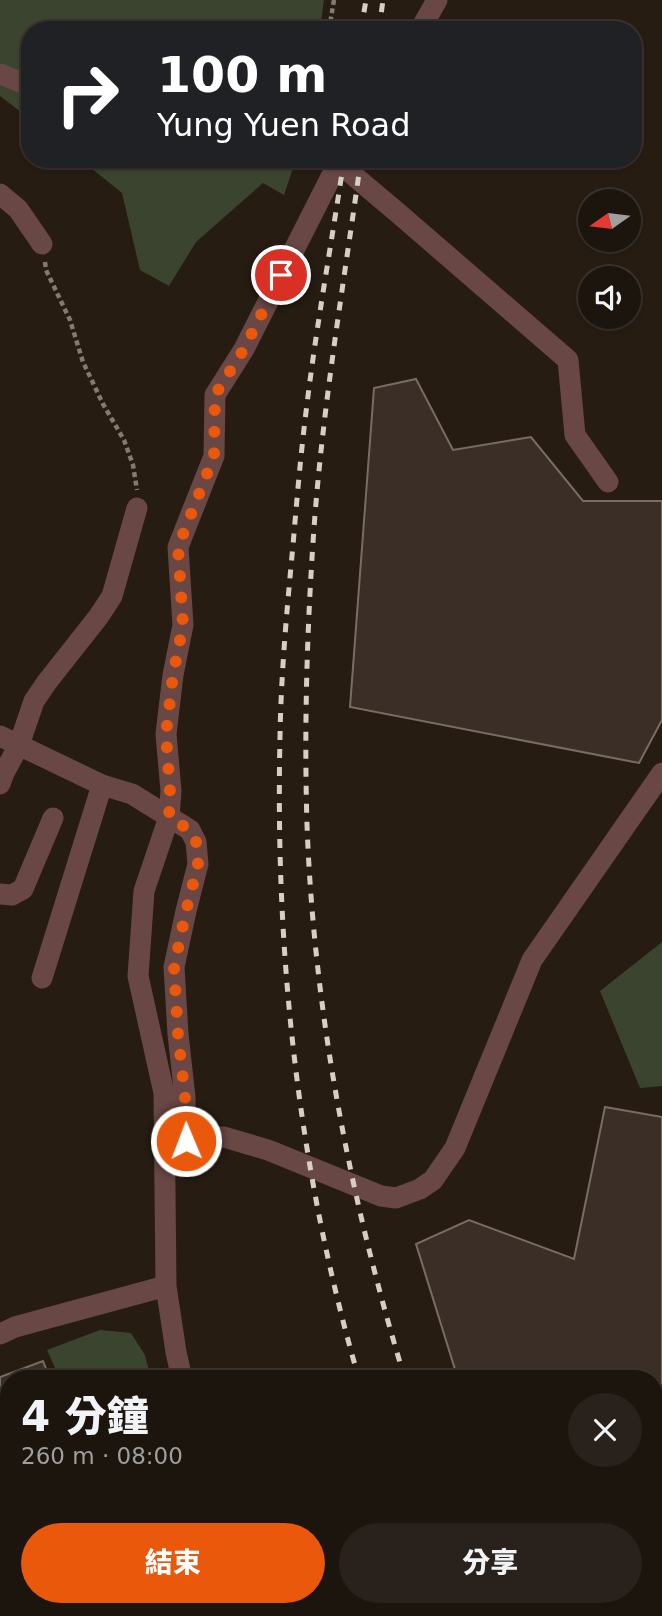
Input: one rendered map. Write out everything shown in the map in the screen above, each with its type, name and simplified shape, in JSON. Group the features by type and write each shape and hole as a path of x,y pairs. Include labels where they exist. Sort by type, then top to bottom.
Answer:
{"street":[{"path":"425,21 437,0"},
{"path":"0,74 21,82"},
{"path":"180,1370 166,1286 164,1093 138,976 144,891 169,817 166,734 173,675 183,625 178,547 214,456 215,395 244,349 333,168"},
{"path":"346,168 568,360 575,435 608,482"},
{"path":"0,194 18,209 42,244"},
{"path":"0,783 9,740 47,682 112,596 137,508"},
{"path":"9,740 103,785 132,794 190,830 196,842 198,864 174,967 186,1141"},
{"path":"164,1150 202,1137 224,1137 268,1150 381,1196 396,1198 420,1189 433,1180 455,1148 533,960 662,773"},
{"path":"42,978 103,785"},
{"path":"0,894 12,895 23,889 53,818"},
{"path":"0,1334 15,1327 166,1286"}],"path":[{"path":"331,21 334,0"},
{"path":"42,244 46,270 70,320 83,362 124,440 133,465 137,508"}],"green space":[{"path":"0,0 324,0 321,21 21,21 21,112 0,96"},
{"path":"91,168 293,168 284,195 263,183 196,242 169,286 140,270 122,193"},
{"path":"662,942 662,1086 640,1088 600,991"},
{"path":"100,1330 131,1333 145,1355 149,1370 56,1370 47,1350"}],"building":[{"path":"416,379 453,450 531,437 583,501 662,501 662,720 639,763 350,707 374,388"},
{"path":"605,1107 662,1117 662,1370 455,1370 416,1244 469,1220 574,1259"},
{"path":"43,1361 46,1370 19,1370"}],"railway":[{"path":"362,21 366,0"},
{"path":"380,21 383,0"},
{"path":"343,168 315,343 299,475 283,665 279,818 287,980 306,1141 320,1221 357,1370"},
{"path":"360,168 328,389 314,528 307,676 307,825 318,966 338,1105 367,1243 402,1370"}],"route":[{"path":"186,1141 174,967 198,864 196,842 190,830 169,817 166,734 173,675 183,625 178,547 214,456 215,395 244,349 281,275"}]}
